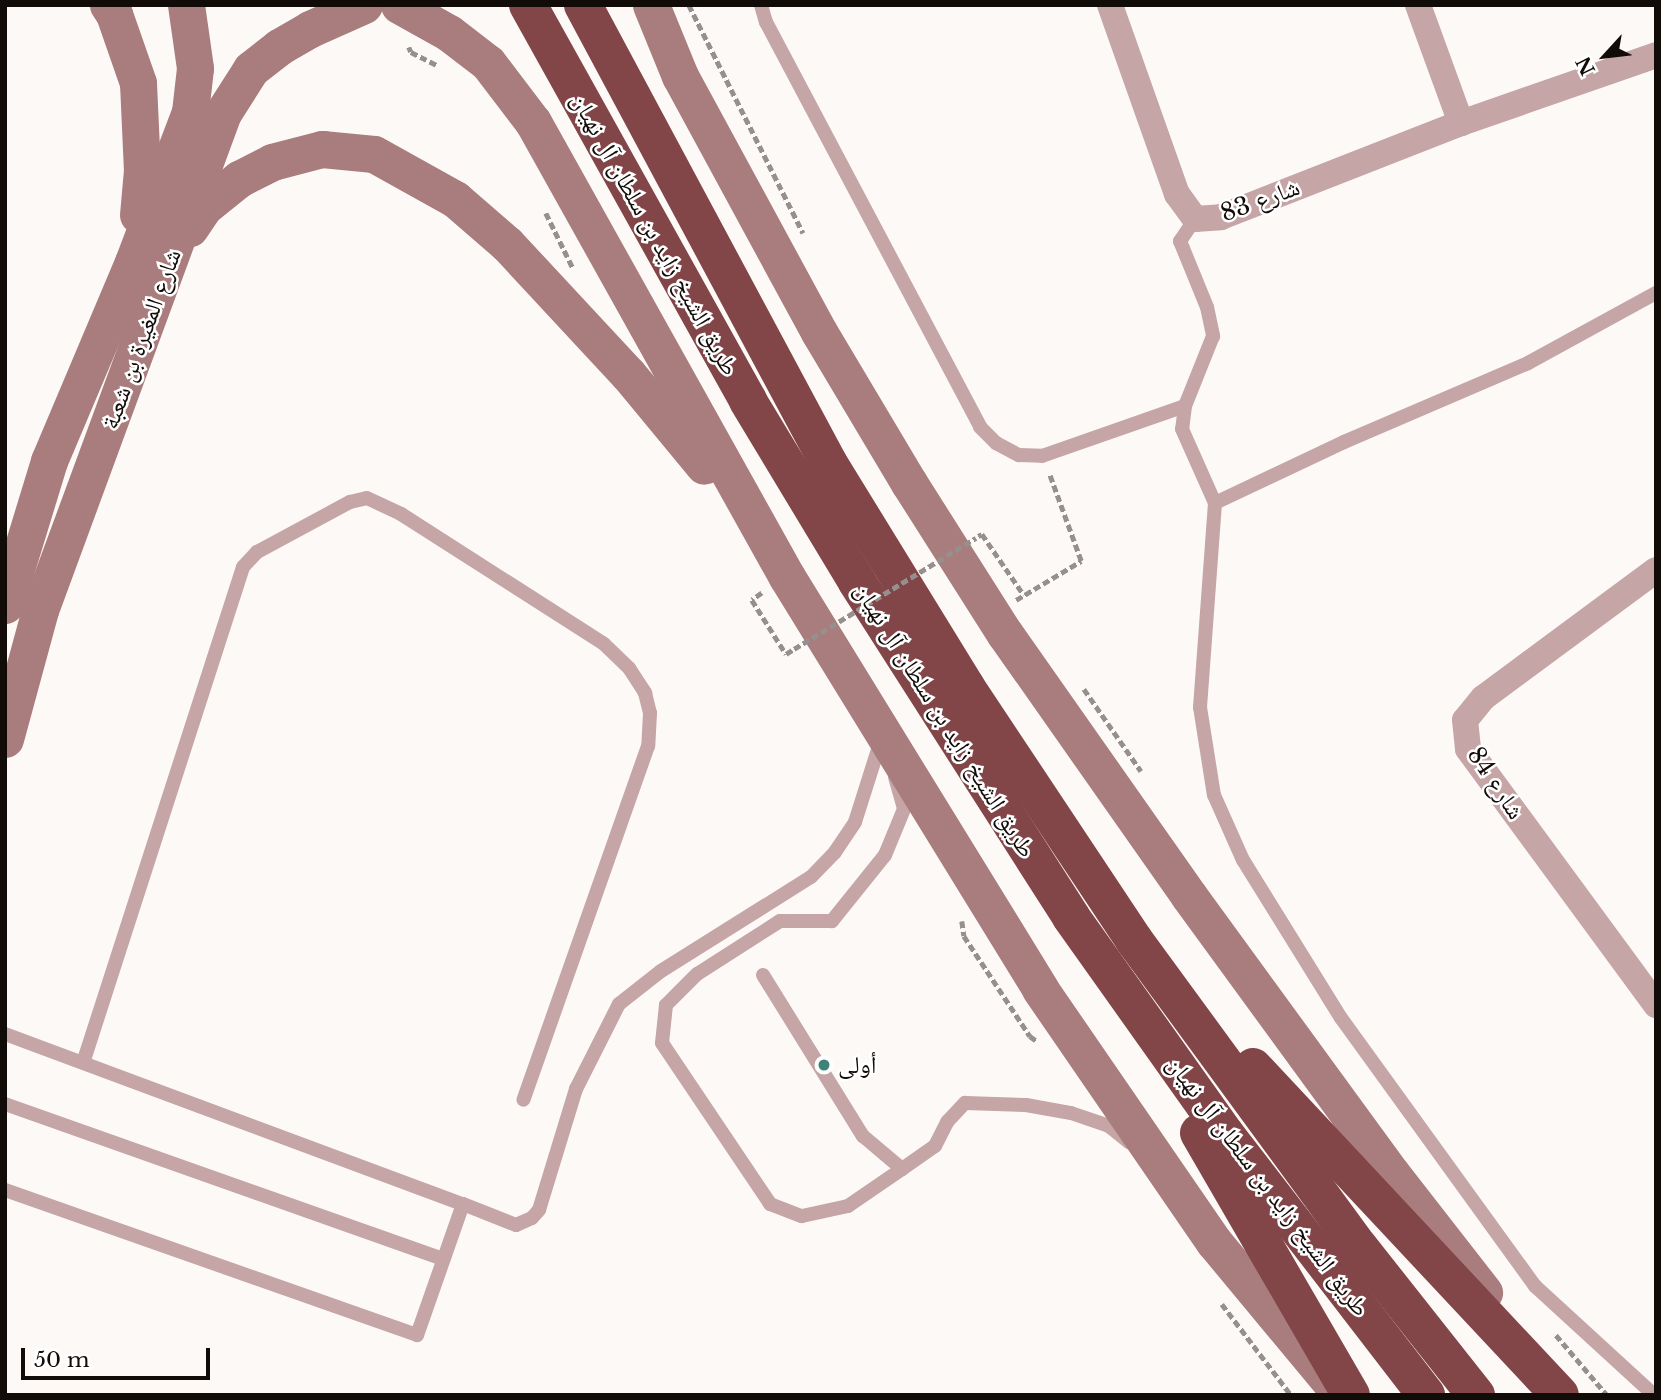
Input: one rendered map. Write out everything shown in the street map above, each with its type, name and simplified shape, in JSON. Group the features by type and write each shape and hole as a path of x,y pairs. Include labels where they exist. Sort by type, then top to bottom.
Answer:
{"highway":[{"name":"طريق الشيخ زايد بن سلطان آل نهيان","path":"528,5 748,401 864,593 1071,917 1226,1135 1426,1395"},
{"name":"طريق الشيخ زايد بن سلطان آل نهيان","path":"583,5 829,464 966,687 1134,940 1359,1247 1476,1395"},
{"path":"1071,917 1351,1395"},
{"path":"1134,940 1562,1395"}],"main road":[{"path":"108,5 114,14 138,83 142,170 133,262"},
{"name":"شارع المغيرة بن شعبة","path":"5,605 49,461 133,262 190,112 195,68 186,5"},
{"path":"363,5 371,5"},
{"name":"شارع المغيرة بن شعبة","path":"5,739 40,610 223,113 251,69 310,29 363,5"},
{"path":"399,5 449,33 488,63 533,122 787,577 1040,989 1214,1242 1341,1395"},
{"path":"651,5 680,76 819,332 909,483 1005,634 1189,896 1392,1174 1562,1395"},
{"path":"172,254 204,208 239,178 272,162 322,149 373,154 455,199 507,244 628,374 692,450 787,577"}],"street":[{"name":"شارع 83","path":"1110,5 1177,194 1195,219 1221,217 1461,123 1656,55"},
{"path":"1418,5 1461,123"},
{"name":"شارع 84","path":"1656,570 1483,698 1465,720 1468,749 1656,1005"}],"lane":[{"path":"761,5 766,22 980,427 996,443 1019,455 1042,456 1185,407"},
{"path":"1195,219 1180,242 1207,307 1213,335 1185,407 1182,429 1215,503 1200,708 1214,795 1243,860 1341,1018 1535,1286 1654,1395"},
{"path":"1215,503 1344,442 1528,363 1656,293"},
{"path":"84,1060 243,567 257,552 350,502 367,498 401,514 604,644 629,668 645,693 650,713 648,746 523,1100"},
{"path":"883,735 904,810 885,855 832,920 780,921 697,974 666,1005 662,1043 770,1203 802,1216 848,1206 902,1169 935,1146 948,1121 965,1103 1026,1105 1070,1113 1101,1123 1163,1168"},
{"path":"5,1034 84,1060 516,1225 532,1218 539,1210 576,1089 619,1004 661,971 811,877 835,852 855,822 883,735"},
{"path":"763,975 863,1136 902,1169"},
{"path":"5,1104 443,1259"},
{"path":"5,1190 417,1335 463,1204"}],"path":[{"path":"689,5 807,242"},
{"path":"542,207 579,278"},
{"path":"982,534 1024,595 1081,561 1042,456"},
{"path":"752,600 786,654 973,538 978,548"},
{"path":"1007,591 1020,608"},
{"path":"1083,687 1134,757 1144,777"},
{"path":"1551,1328 1607,1395"}],"place":[{"name":"أولى","path":"824,1065"}]}
